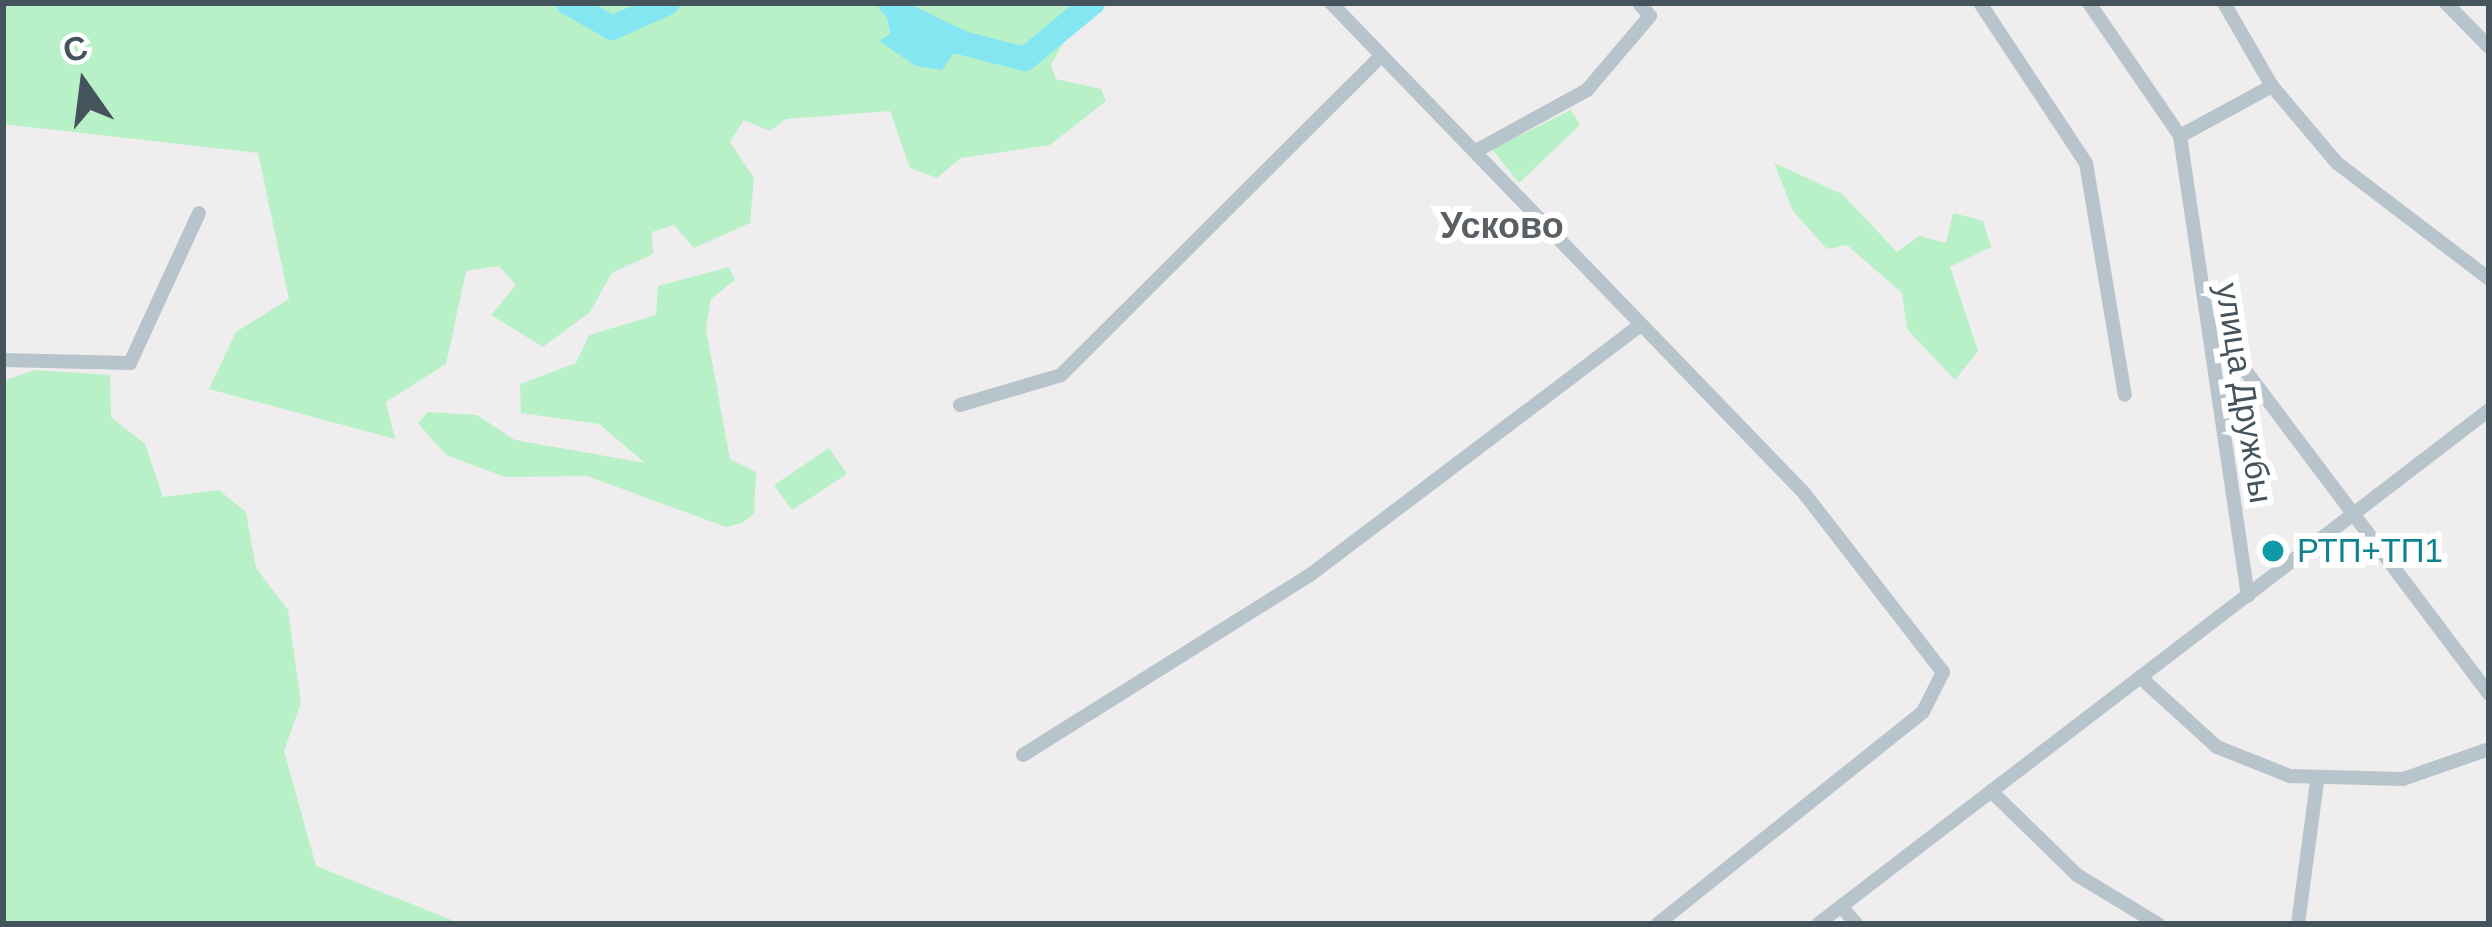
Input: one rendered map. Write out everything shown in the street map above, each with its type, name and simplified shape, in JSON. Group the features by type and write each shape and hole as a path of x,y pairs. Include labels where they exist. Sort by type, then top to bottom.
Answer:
{"street":[{"path":"1331,3 1637,328 1804,493 1936,659 1943,685 1657,924"},
{"path":"1476,152 1587,90 1650,16 1639,3"},
{"path":"1980,3 2086,163 2125,395"},
{"name":"улица Дружбы","path":"2089,3 2180,136 2248,596"},
{"path":"2224,3 2272,86 2351,176 2489,279"},
{"path":"2446,3 2489,46"},
{"path":"960,406 1060,375 1379,58"},
{"path":"2180,136 2272,86"},
{"path":"3,360 130,364 200,213"},
{"path":"2205,316 2489,694"},
{"path":"1023,755 1310,575 1637,328"},
{"path":"1818,924 2489,410"},
{"path":"2140,676 2217,747 2318,781 2403,779 2489,749"},
{"path":"2298,924 2318,781"},
{"path":"1990,791 2077,875 2158,924"},
{"path":"1841,906 1856,924"}],"green space":[{"path":"3,3 884,3 890,35 880,41 941,70 967,33 907,3 1085,3 1051,65 1056,79 1101,89 1106,101 1050,145 961,158 937,178 910,168 890,111 786,119 770,131 744,120 730,142 754,178 750,223 694,248 674,225 652,232 653,254 612,273 590,312 543,347 491,315 516,285 499,266 466,271 446,364 386,402 395,439 209,389 236,332 289,299 258,153 3,124"},
{"path":"1571,110 1580,125 1519,183 1492,149"},
{"path":"1774,163 1842,194 1897,252 1919,236 1946,243 1953,213 1983,221 1991,247 1950,267 1978,351 1955,380 1907,329 1902,293 1847,245 1827,249 1793,211"},
{"path":"729,267 735,280 711,299 706,329 730,459 756,472 754,514 742,523 726,527 587,476 505,477 446,455 418,423 428,412 477,415 515,440 645,463 599,424 521,413 520,384 576,363 589,335 656,315 658,286"},
{"path":"35,370 110,375 111,417 145,444 163,497 219,490 246,512 256,568 288,610 301,703 284,751 316,866 462,924 3,924 3,381"},
{"path":"829,448 847,474 792,510 774,485"}],"water":[{"path":"884,3 907,3 968,32 942,70 916,66 879,41 890,34"}],"waterway":[{"path":"568,3 612,28 668,3"},
{"path":"890,3 923,33 1025,59 1093,3"}],"place":[{"name":"РТП+ТП1","path":"2273,551"}],"district":[{"name":"Усково","path":"1502,226"}]}
